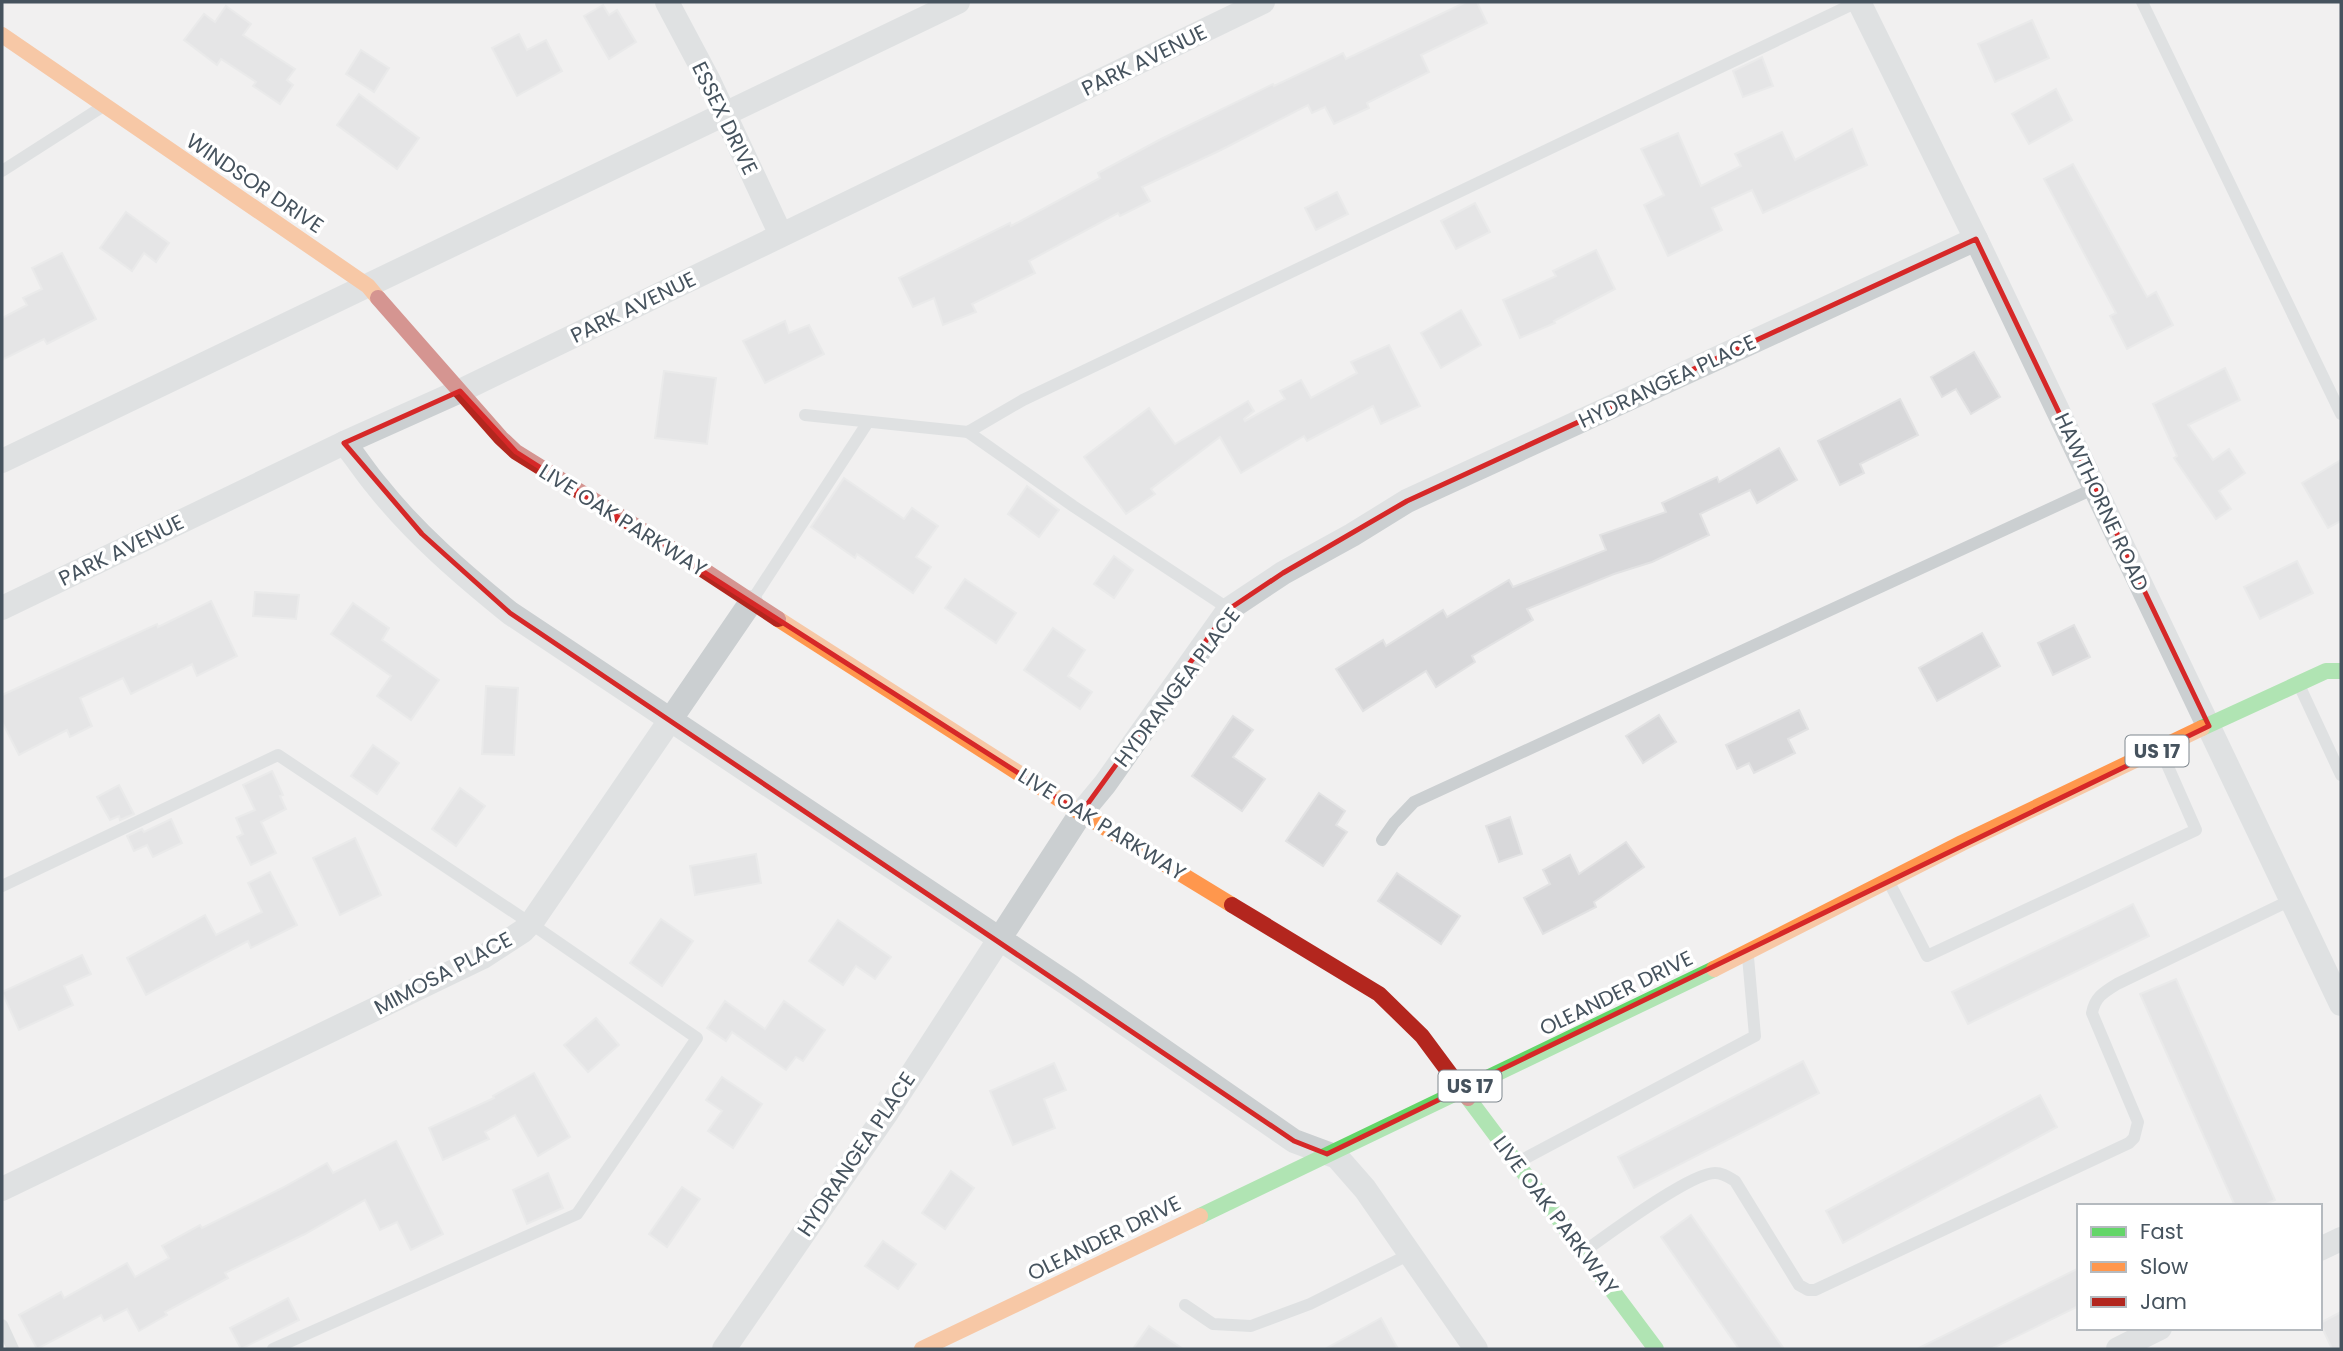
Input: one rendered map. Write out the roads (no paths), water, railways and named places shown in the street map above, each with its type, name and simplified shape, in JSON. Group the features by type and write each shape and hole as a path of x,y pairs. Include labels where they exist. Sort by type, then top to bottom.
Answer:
{"street":[{"name":"ESSEX DRIVE","path":"667,2 725,114 781,235"},
{"path":"2,461 958,2"},
{"name":"PARK AVENUE","path":"2,608 344,443 460,391 1263,2"},
{"name":"HAWTHORNE ROAD","path":"1858,2 1976,239 2341,1004"},
{"name":"WINDSOR DRIVE","path":"2,36 368,286 460,391"},
{"name":"HYDRANGEA PLACE","path":"724,1349 886,1114 1082,813 1229,609 1283,573 1407,501 1976,239"},
{"name":"LIVE OAK PARKWAY","path":"460,391 500,438 516,452 1082,813 1379,994 1422,1036 1656,1349"},
{"path":"344,443 386,496 422,534 510,613 670,722 1069,985 1294,1141 1337,1157 1365,1189 1476,1349"},
{"name":"MIMOSA PLACE","path":"2,1189 503,945 530,923 751,603"},
{"name":"OLEANDER DRIVE","path":"922,1349 1747,953 1887,880 2332,667"},
{"path":"2322,1248 2341,1239"},
{"path":"2118,1349 2156,1330"}],"lane":[{"path":"968,432 1023,400 1858,2"},
{"path":"2142,2 2341,414"},
{"path":"2,171 104,105"},
{"path":"805,415 968,432 1073,506 1229,609"},
{"path":"751,603 868,422"},
{"path":"1382,840 1414,802 2095,488"},
{"path":"2298,684 2341,775"},
{"path":"1887,880 1927,956 2196,830 2160,749"},
{"path":"2,886 278,755 697,1038 577,1214 274,1349"},
{"path":"1583,1252 1669,1193 1708,1174 1717,1173 1735,1181 1800,1285 1808,1290 1815,1290 2129,1143 2134,1138 2138,1122 2092,1013 2094,1003 2100,995 2117,984 2291,900"},
{"path":"1516,1162 1755,1036 1747,953"},
{"path":"1185,1306 1213,1324 1251,1326 1310,1304 1410,1254"},
{"path":"2,1325 13,1349"}]}
